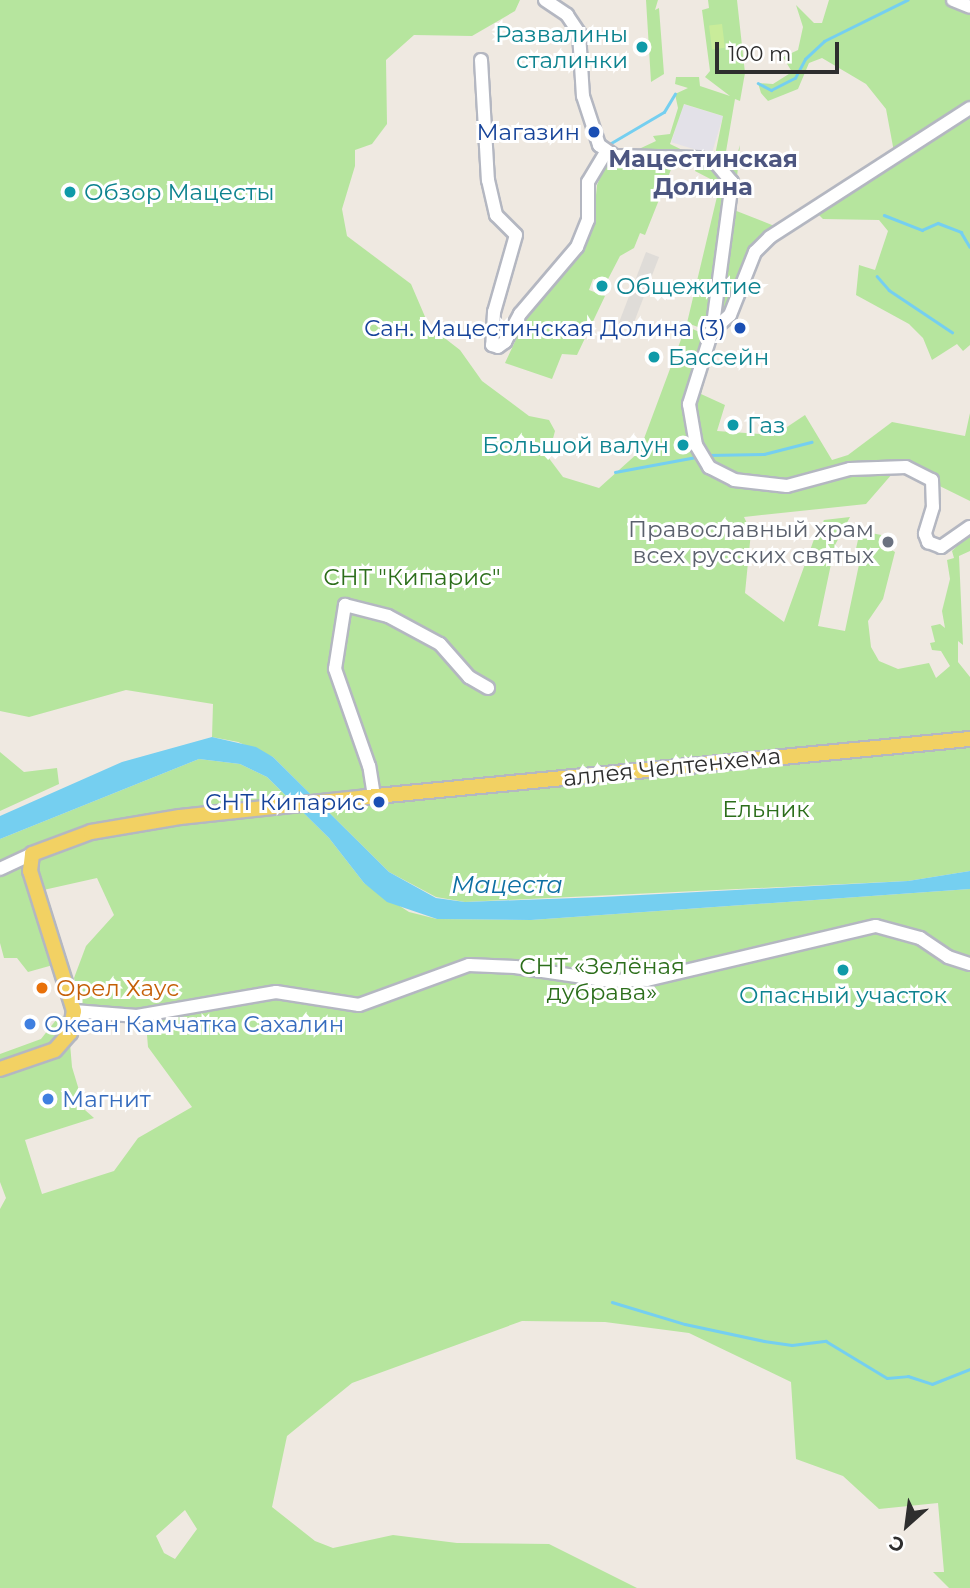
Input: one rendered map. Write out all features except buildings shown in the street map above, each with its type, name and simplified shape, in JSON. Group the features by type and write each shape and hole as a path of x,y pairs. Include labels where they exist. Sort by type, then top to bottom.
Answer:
{"main road":[{"name":"аллея Челтенхема","path":"32,854 91,832 134,823 374,796 970,738"},
{"path":"0,1069 64,1044 74,1011 31,884 32,854"}],"street":[{"path":"545,0 567,15 579,33 583,96 594,138 607,152 699,158 725,171 732,182 712,331 689,404 696,444 709,467 755,486 787,486 850,469 906,467 932,480 933,507 925,534 928,542 941,547 970,527"},
{"path":"953,0 970,7"},
{"path":"481,60 488,180 496,215 516,235 494,313 492,345 505,342 520,314 577,247 588,220 588,182 607,152"},
{"path":"712,331 730,315 755,252 770,237 970,108"},
{"path":"374,796 335,669 345,605 388,616 440,644 469,677 488,688"},
{"name":"аллея Челтенхема","path":"0,869 32,854"},
{"path":"74,1011 148,1016 276,992 359,1005 469,965 516,967 610,981 647,980 876,926 920,938 948,957 970,964"}],"shaded area":[{"path":"683,104 723,116 711,155 671,142"},
{"path":"646,252 659,257 630,332 617,327"}],"green space":[{"path":"0,0 520,0 515,11 472,36 414,35 386,60 387,124 372,144 355,150 355,166 342,209 347,236 411,284 429,326 460,350 482,381 529,416 549,420 555,431 548,457 563,477 599,488 639,452 686,326 706,335 712,350 701,394 725,405 717,431 775,435 805,415 832,460 848,455 892,422 965,436 970,413 970,501 899,466 866,504 744,517 751,532 745,593 784,622 817,531 824,520 850,517 835,545 818,626 845,631 861,555 855,553 860,531 887,536 883,545 895,552 883,599 868,621 871,647 879,661 898,669 929,663 936,678 950,666 941,651 932,650 930,643 935,642 931,626 940,624 945,628 942,611 950,579 947,560 954,558 952,551 970,533 970,551 959,556 963,645 958,641 958,662 970,677 970,871 908,881 465,902 436,897 389,872 273,757 238,742 212,737 213,704 126,690 29,717 0,711"},
{"path":"646,0 658,0 655,10 659,8 664,74 651,82"},
{"path":"708,0 737,0 745,73 740,101 735,99 723,169 730,178 740,145 734,210 777,227 750,253 740,294 709,331 687,323 720,184 695,171 699,159 674,162 645,235 640,233 634,248 620,256 606,283 593,279 589,290 605,296 577,355 562,354 552,379 505,363 525,320 580,256 593,225 597,185 610,154 624,156 656,141 653,136 670,134 678,108 675,94 688,88 675,84 676,77 699,77 700,86 730,96 705,77 710,71 702,10 709,8","holes":["684,104 723,116 715,155 705,152 699,158 670,144"]},
{"path":"829,0 970,0 970,345 963,351 957,344 932,360 923,338 909,324 856,295 859,265 875,270 888,231 879,220 823,219 817,213 894,152 886,109 866,84 822,58 809,63 798,89 768,101 761,93 758,83 773,84 792,72 783,57 798,50 803,27 796,5 814,23 822,23"},
{"path":"722,24 725,48 712,49 709,26"},
{"path":"0,752 24,772 57,768 59,784 0,811"},
{"name":"СНТ «Зелёная дубрава»","path":"199,759 240,764 267,777 329,838 364,883 409,912 437,919 531,920 970,889 970,1588 949,1588 933,1572 944,1572 938,1503 879,1509 843,1476 796,1459 791,1382 689,1333 605,1322 522,1321 352,1383 287,1436 272,1507 315,1541 333,1548 393,1535 457,1543 549,1544 637,1588 0,1588 0,1209 6,1198 0,1182 0,1054 41,1039 60,1015 68,1020 72,1067 85,1110 94,1118 25,1140 42,1194 114,1171 138,1138 192,1107 148,1047 146,1023 137,1019 95,1020 80,1002 74,978 86,946 114,915 97,878 39,891 37,853 0,869 0,839","holes":["185,1510 197,1529 175,1559 164,1553 156,1536"]},
{"path":"18,867 24,870 53,965 28,972 17,958 4,958 0,943 0,875"}],"water":[{"path":"212,737 256,747 273,757 389,872 436,898 465,902 602,897 908,881 970,871 970,889 531,920 437,919 387,902 364,883 329,838 267,777 240,764 199,759 0,839 0,816 122,762"}],"waterway":[{"path":"758,83 771,90 795,78 805,59 824,41 907,0"},
{"path":"606,146 664,112 675,94"},
{"path":"884,215 922,230 938,223 961,232 970,247"},
{"path":"877,276 889,290 952,332"},
{"path":"707,455 764,454 811,442"},
{"path":"615,472 696,457"},
{"path":"612,1302 685,1324 764,1341 792,1345 826,1341 887,1378 908,1376 932,1384 970,1369"}],"place":[{"name":"Развалины сталинки","path":"642,47"},
{"name":"Магазин","path":"594,132"},
{"name":"Обзор Мацесты","path":"70,192"},
{"name":"Общежитие","path":"602,286"},
{"name":"Сан. Мацестинская Долина (3)","path":"740,328"},
{"name":"Бассейн","path":"654,357"},
{"name":"Газ","path":"733,425"},
{"name":"Большой валун","path":"683,445"},
{"name":"Православный храм всех русских святых","path":"888,542"},
{"name":"СНТ Кипарис","path":"379,802"},
{"name":"Опасный участок","path":"843,970"},
{"name":"Орел Хаус","path":"42,988"},
{"name":"Океан Камчатка Сахалин","path":"30,1024"},
{"name":"Магнит","path":"48,1099"}],"district":[{"name":"Мацестинская Долина","path":"703,173"}],"park label":[{"name":"СНТ \"Кипарис\"","path":"412,577"},
{"name":"Ельник","path":"766,809"}],"water label":[{"name":"Мацеста","path":"507,885"}]}
